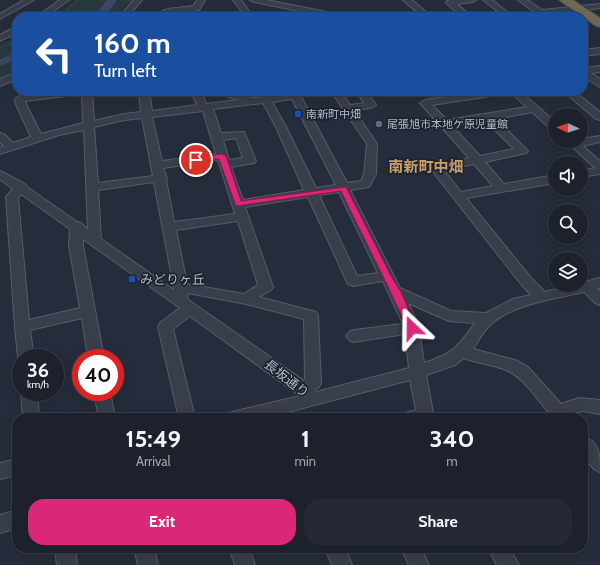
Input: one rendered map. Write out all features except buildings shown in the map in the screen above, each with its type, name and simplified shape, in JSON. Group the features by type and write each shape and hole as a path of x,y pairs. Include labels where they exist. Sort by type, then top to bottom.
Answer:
{"highway":[{"path":"564,0 587,12"},
{"path":"570,0 585,12"},
{"path":"588,13 600,19"},
{"path":"588,14 600,23"}],"street":[{"path":"3,16 30,0"},
{"path":"47,12 65,0"},
{"path":"127,12 138,0"},
{"path":"130,12 141,0"},
{"path":"175,12 196,8 201,0"},
{"path":"237,0 245,12"},
{"path":"254,0 303,12"},
{"path":"406,0 422,12"},
{"path":"462,12 450,2 472,0"},
{"path":"487,0 503,12"},
{"path":"522,0 540,12"},
{"path":"166,12 173,3"},
{"path":"272,4 278,12"},
{"path":"562,12 600,6"},
{"path":"0,38 12,31"},
{"path":"588,53 599,52"},
{"path":"588,70 600,69"},
{"path":"588,75 600,84"},
{"path":"0,84 12,79"},
{"path":"37,138 20,102 21,98 40,96"},
{"path":"86,96 95,240"},
{"path":"145,96 147,115 184,299"},
{"path":"198,96 202,106 208,109 223,160 266,287 246,299"},
{"path":"235,96 253,102"},
{"path":"0,151 37,138 89,124 147,115 253,102 285,96"},
{"path":"295,96 344,188 386,276 396,292 412,328 420,413"},
{"path":"170,228 311,193 365,184 370,174 372,144 340,96"},
{"path":"348,108 370,105 364,96"},
{"path":"448,96 425,104 501,188"},
{"path":"520,96 548,121"},
{"path":"574,96 600,116"},
{"path":"266,100 281,127 353,281 386,276"},
{"path":"444,124 535,109"},
{"path":"488,117 522,151 436,168 526,281 541,296"},
{"path":"93,187 159,171 223,160 250,161 240,134 217,137"},
{"path":"0,136 11,147"},
{"path":"588,140 600,139"},
{"path":"579,148 600,167"},
{"path":"588,173 600,171"},
{"name":"長坂通り","path":"0,174 21,187 95,240 184,299 301,387 314,399 417,372 449,361 463,351 483,323 495,313 518,303 541,296 593,285"},
{"path":"458,196 548,180"},
{"path":"21,187 12,197 25,349"},
{"path":"76,226 76,246 94,349"},
{"path":"593,285 600,300"},
{"path":"185,413 165,327 184,299 202,290 246,299 311,316 313,383 301,387"},
{"path":"396,292 449,316 489,318"},
{"path":"22,327 87,312"},
{"path":"354,336 412,328"},
{"path":"463,351 509,364 522,371 559,413"},
{"path":"280,413 314,399"},
{"path":"30,401 31,413"},
{"path":"104,401 106,413"},
{"path":"564,413 574,405 588,404 600,407"},
{"path":"588,449 600,464"},
{"path":"0,471 12,468"},
{"path":"0,524 12,520"},
{"path":"66,553 67,565"},
{"path":"145,553 148,565"},
{"path":"240,553 244,565"},
{"path":"337,553 342,565"},
{"path":"414,553 420,565"},
{"path":"501,553 509,565"}],"path":[{"path":"64,12 79,0"},
{"path":"0,48 12,43"}],"shaded area":[{"path":"75,0 133,0 117,12 60,12"},
{"path":"12,40 12,73 0,79 0,44"}],"waterway":[{"path":"102,12 112,0"},
{"path":"0,63 12,57"}],"place":[{"name":"南新町中畑","path":"298,114"},
{"name":"尾張旭市本地ケ原児童館","path":"379,124"},
{"name":"みどりヶ丘","path":"132,279"}],"district":[{"name":"南新町中畑","path":"426,167"}],"route":[{"path":"196,160 222,156 238,204 344,188 386,276 396,292 412,328"}]}
